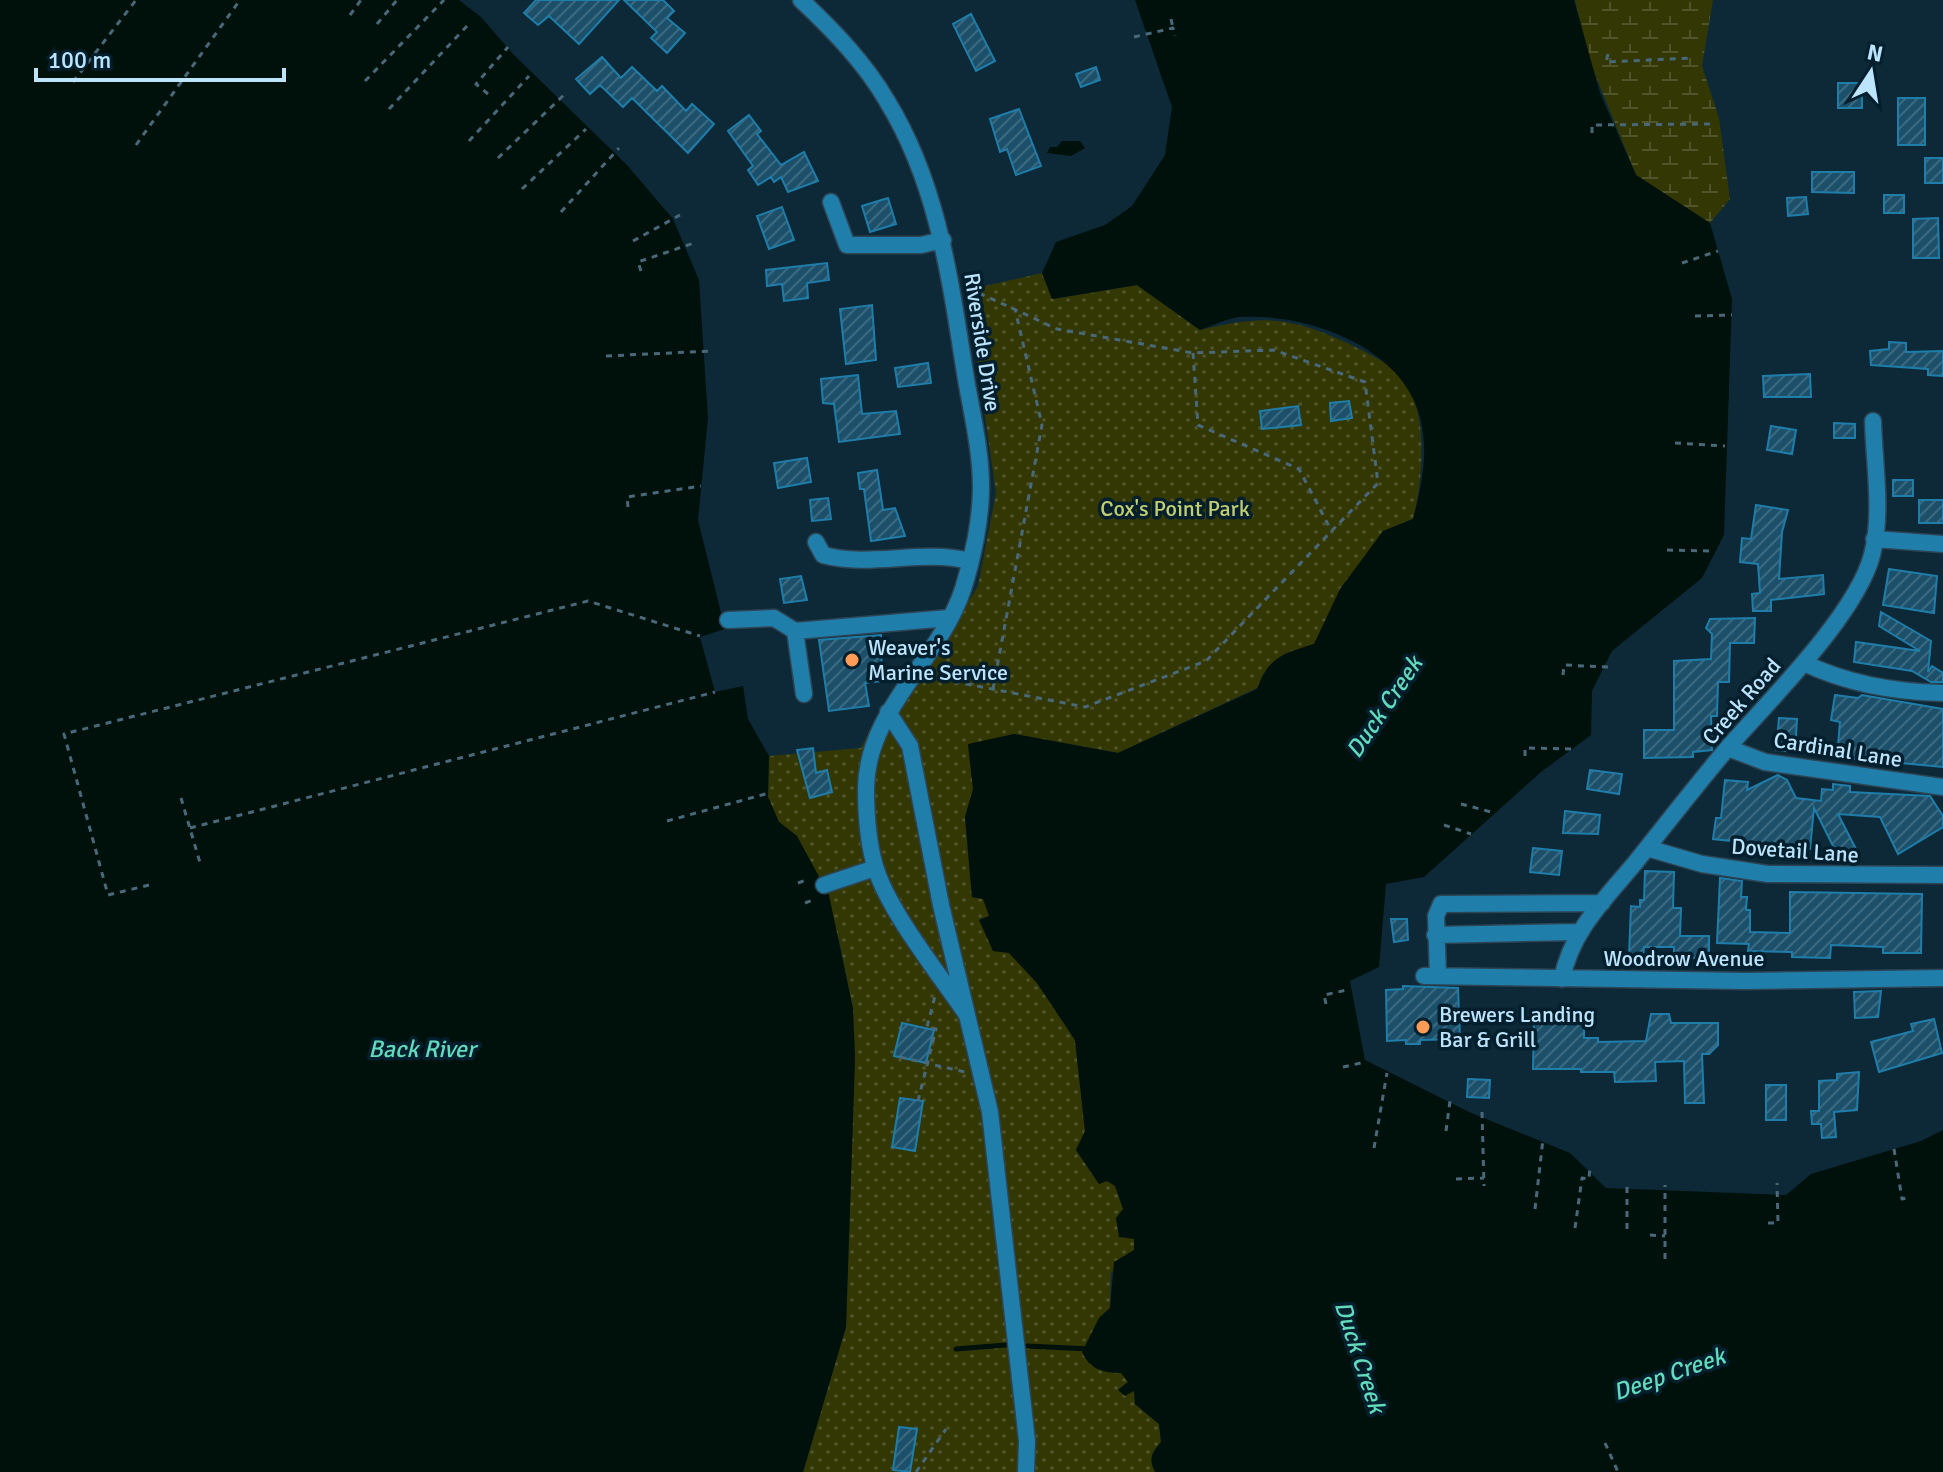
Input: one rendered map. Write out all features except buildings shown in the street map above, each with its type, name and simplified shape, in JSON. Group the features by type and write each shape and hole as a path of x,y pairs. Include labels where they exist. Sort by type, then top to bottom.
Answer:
{"street":[{"name":"Riverside Drive","path":"801,0 854,55 887,101 915,156 943,240 981,485 963,589 949,618 888,712 871,751 866,785 875,868"},
{"path":"831,202 847,245 921,245 943,240"},
{"name":"Creek Road","path":"1562,979 1577,932 1728,748 1804,663 1846,605 1872,555 1873,421"},
{"path":"1874,539 1943,544"},
{"path":"816,542 823,555 844,561 950,556 969,561"},
{"path":"728,620 774,618 795,631 949,618"},
{"path":"795,631 804,694"},
{"path":"1804,663 1837,679 1861,685 1943,693"},
{"path":"888,712 910,746 941,905 981,1074 993,1141 1027,1441 1026,1472"},
{"name":"Cardinal Lane","path":"1728,748 1765,762 1943,787"},
{"name":"Dovetail Lane","path":"1647,848 1702,864 1768,874 1943,875"},
{"path":"824,885 875,868 902,919 967,1015"},
{"path":"1577,932 1435,935 1436,910 1441,904 1602,903"},
{"name":"Woodrow Avenue","path":"1435,935 1431,976 1562,979 1943,978"}],"path":[{"path":"73,82 136,0"},
{"path":"136,145 240,0"},
{"path":"350,15 361,0"},
{"path":"377,24 397,0"},
{"path":"365,81 444,0"},
{"path":"1171,19 1175,36"},
{"path":"389,109 467,26"},
{"path":"1134,37 1173,28"},
{"path":"488,94 476,84 508,47"},
{"path":"1608,54 1605,64 1691,58"},
{"path":"469,141 529,76"},
{"path":"498,158 567,92"},
{"path":"1592,133 1592,125 1712,124"},
{"path":"522,189 586,129"},
{"path":"561,212 619,148"},
{"path":"633,241 680,215"},
{"path":"641,271 638,262 694,243"},
{"path":"1682,263 1718,251"},
{"path":"914,674 1085,707 1206,661 1378,483 1365,382 1274,350 1193,353 1057,329 950,280"},
{"path":"993,689 1042,425 1015,309"},
{"path":"1695,316 1732,315"},
{"path":"606,356 712,351"},
{"path":"1193,353 1198,425 1299,469 1332,532"},
{"path":"1675,443 1725,446"},
{"path":"628,507 627,497 701,486"},
{"path":"1667,550 1714,551"},
{"path":"149,885 108,895 64,734 588,601 700,636"},
{"path":"1563,675 1564,665 1608,667"},
{"path":"190,828 715,692"},
{"path":"1525,756 1525,748 1575,749"},
{"path":"667,821 769,793"},
{"path":"181,798 201,866"},
{"path":"1461,804 1495,813"},
{"path":"1444,825 1471,834"},
{"path":"918,1101 936,1029 927,1027 941,977"},
{"path":"1333,986 1334,993"},
{"path":"1322,988 1326,1004"},
{"path":"1324,995 1347,990"},
{"path":"900,1057 981,1074"},
{"path":"1343,1067 1365,1062"},
{"path":"1374,1148 1387,1073"},
{"path":"1446,1131 1450,1101"},
{"path":"1482,1112 1484,1186"},
{"path":"1535,1209 1543,1139"},
{"path":"1894,1149 1902,1199 1911,1197"},
{"path":"1575,1228 1582,1178 1589,1179 1590,1167"},
{"path":"1456,1179 1484,1178"},
{"path":"1627,1181 1627,1229"},
{"path":"1768,1223 1778,1223 1777,1183"},
{"path":"1665,1185 1665,1259"},
{"path":"1650,1235 1665,1236"},
{"path":"916,1472 946,1429"},
{"path":"1605,1443 1618,1472"}],"green space":[{"path":"1575,0 1713,0 1702,66 1719,118 1730,199 1710,223 1636,175 1590,62"},
{"name":"Cox's Point Park","path":"1042,273 1053,299 1137,285 1200,330 1256,320 1288,322 1323,332 1377,358 1396,372 1415,402 1421,442 1417,503 1413,519 1383,531 1314,644 1284,654 1257,688 1118,753 1014,734 968,745 973,789 965,817 972,897 983,899 990,916 980,919 993,951 1009,952 1037,983 1075,1040 1085,1131 1076,1150 1099,1184 1107,1180 1115,1185 1134,1239 1134,1250 1111,1273 1110,1308 1099,1318 1128,1382 1119,1390 1134,1391 1135,1404 1159,1424 1161,1442 1152,1459 1155,1472 803,1472 846,1327 855,1056 853,1009 839,940 797,836 779,822 768,797 769,756 861,748 870,729 901,710 978,586 996,493 967,290"}],"water":[{"name":"Back River","path":"0,0 459,0 481,17 514,55 627,165 673,219 699,280 708,418 698,520 725,629 700,637 715,692 743,686 748,719 769,756 768,797 779,822 797,836 829,895 853,1009 855,1058 846,1327 803,1472 0,1472"},
{"path":"1135,0 1574,0 1600,93 1636,175 1710,223 1732,299 1724,535 1702,578 1612,651 1592,691 1591,735 1541,772 1424,877 1386,884 1379,967 1350,981 1365,1060 1469,1112 1570,1153 1606,1188 1786,1195 1811,1174 1921,1141 1943,1130 1943,1472 1155,1472 1151,1459 1161,1442 1159,1424 1135,1404 1134,1391 1125,1396 1118,1390 1128,1382 1121,1373 1098,1369 1085,1358 1082,1352 1099,1318 1110,1308 1114,1262 1134,1250 1134,1239 1119,1237 1116,1218 1123,1209 1115,1186 1107,1181 1099,1184 1076,1150 1085,1131 1075,1040 1037,983 1009,953 993,951 979,920 989,916 983,899 972,897 965,817 973,789 968,744 1014,734 1118,753 1257,689 1267,669 1278,658 1314,644 1340,589 1383,531 1413,519 1424,456 1420,417 1410,392 1394,371 1348,339 1322,328 1266,317 1240,317 1200,330 1137,285 1052,299 1042,273 1056,242 1105,225 1132,206 1165,155 1172,107"},
{"path":"1062,141 1080,141 1085,148 1071,156 1047,153 1050,147 1057,147"}],"waterway":[{"path":"956,1349 1006,1345"},
{"path":"1027,1346 1090,1349"}],"place":[{"name":"Weaver's Marine Service","path":"852,660"},
{"name":"Brewers Landing Bar & Grill","path":"1423,1027"}],"water label":[{"name":"Duck Creek","path":"1384,707"},
{"name":"Duck Creek","path":"1360,1357"},
{"name":"Deep Creek","path":"1669,1374"}]}
